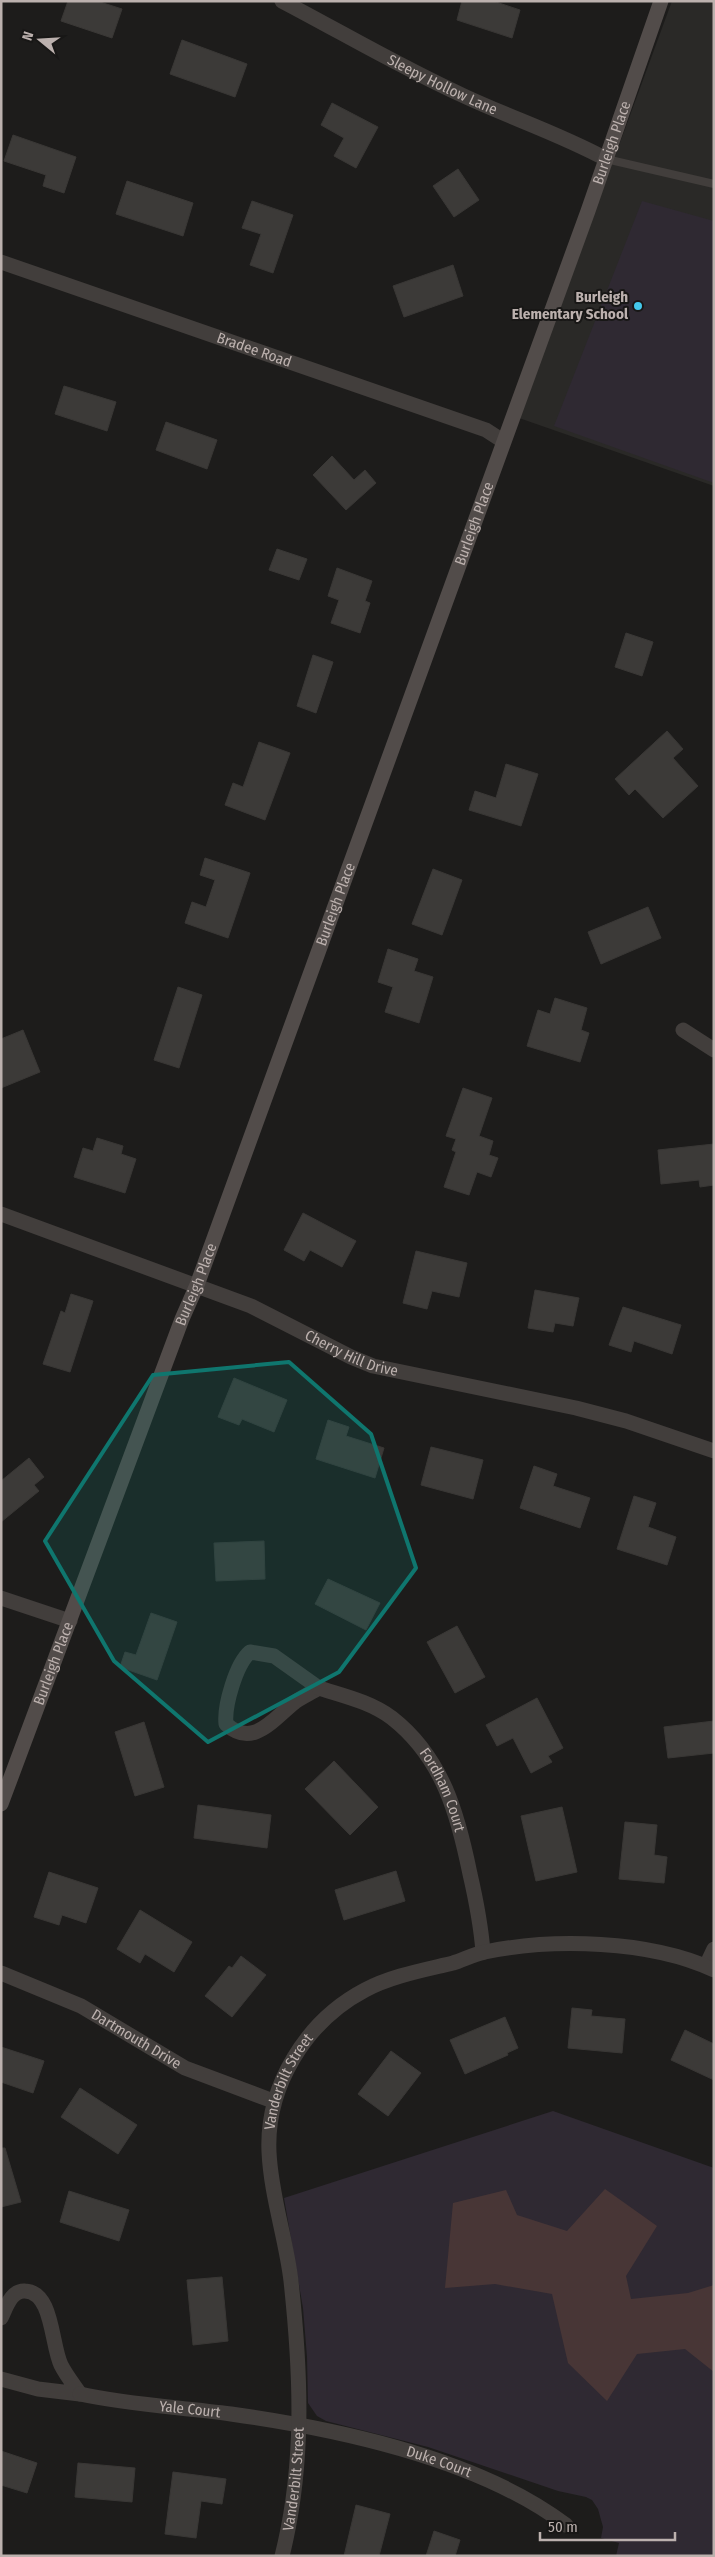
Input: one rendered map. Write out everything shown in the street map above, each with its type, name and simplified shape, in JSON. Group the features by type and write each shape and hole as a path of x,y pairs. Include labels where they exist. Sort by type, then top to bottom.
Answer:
{"street":[{"name":"Sleepy Hollow Lane","path":"282,1 435,82 572,140 606,159"},
{"name":"Burleigh Place","path":"1,1804 179,1328 197,1285 606,159 661,1"},
{"name":"Bradee Road","path":"1,262 478,427 503,441"},
{"path":"683,1030 714,1050"},
{"name":"Cherry Hill Drive","path":"1,1214 251,1306 351,1357 373,1366 576,1408 626,1421 714,1451"},
{"path":"1,1598 70,1621"},
{"name":"Fordham Court","path":"319,1688 297,1701 260,1730 248,1735 234,1732 226,1724 224,1711 239,1668 244,1657 250,1652 260,1652 274,1656 319,1688 368,1704 392,1718 411,1735 442,1777 461,1831 481,1927 483,1952"},
{"name":"Vanderbilt Street","path":"282,2556 298,2471 300,2425 299,2354 291,2278 272,2180 269,2151 274,2101 295,2056 324,2020 342,2004 366,1989 483,1952 584,1944 660,1953 710,1968"},
{"path":"710,1968 714,1949"},
{"name":"Dartmouth Drive","path":"1,1973 81,2006 185,2068 274,2101"},
{"path":"1,2318 13,2295 22,2290 33,2292 40,2297 47,2308 52,2338 61,2365 80,2394"},
{"name":"Yale Court","path":"1,2379 38,2389 80,2394 115,2402 229,2414 300,2425"},
{"name":"Duke Court","path":"300,2425 362,2439 437,2461 540,2506 566,2525"}],"lane":[{"path":"606,159 714,184"}],"highlighted area":[{"path":"289,1362 371,1434 416,1568 339,1672 208,1742 114,1661 45,1541 153,1375"}],"shaded area":[{"name":"Burleigh Elementary School","path":"672,1 714,1 714,486 519,418"},
{"path":"642,201 714,221 714,483 554,426"},
{"path":"553,2111 714,2168 714,2556 616,2556 619,2543 601,2538 603,2527 598,2509 592,2500 586,2497 558,2491 428,2447 326,2421 317,2416 308,2403 303,2308 284,2198"},
{"path":"605,2189 657,2226 626,2276 631,2299 688,2293 714,2285 714,2372 685,2349 637,2354 607,2401 568,2363 552,2294 495,2284 445,2288 453,2203 506,2190 517,2215 567,2231"}],"building":[{"path":"68,1 97,1 122,9 112,38 61,21"},
{"path":"462,1 493,1 520,10 512,38 457,20"},
{"path":"182,40 247,64 235,97 170,74"},
{"path":"332,103 378,127 356,168 334,156 344,138 321,125"},
{"path":"13,135 76,157 64,193 43,186 46,175 4,161"},
{"path":"458,169 479,200 454,217 433,186"},
{"path":"127,181 193,203 183,236 116,214"},
{"path":"252,201 293,215 273,273 250,265 261,234 242,228"},
{"path":"453,265 463,296 404,317 393,286"},
{"path":"64,386 116,402 107,431 55,414"},
{"path":"166,422 217,440 207,469 156,450"},
{"path":"332,456 354,480 365,470 376,483 346,510 313,475"},
{"path":"277,549 307,559 299,580 269,570"},
{"path":"337,568 372,581 365,601 370,603 360,633 331,623 339,600 328,596"},
{"path":"626,633 653,642 642,676 615,667"},
{"path":"313,655 333,662 316,713 297,706"},
{"path":"667,731 683,749 673,758 698,786 663,818 635,789 629,795 615,779"},
{"path":"259,742 290,753 265,820 225,805 233,783 243,787"},
{"path":"506,764 538,774 521,826 469,810 475,791 496,798"},
{"path":"205,858 250,873 228,938 185,923 192,902 206,907 215,880 200,875"},
{"path":"433,869 462,880 442,935 412,924"},
{"path":"648,907 661,938 601,964 588,932"},
{"path":"388,949 418,959 414,971 433,977 419,1023 385,1012 393,987 378,982"},
{"path":"178,987 202,995 179,1068 154,1060"},
{"path":"555,998 587,1008 581,1030 589,1033 580,1062 527,1046 538,1010 550,1014"},
{"path":"23,1030 40,1072 1,1088 1,1039"},
{"path":"463,1088 492,1098 479,1136 493,1141 489,1155 498,1158 491,1177 477,1172 469,1195 444,1187 456,1152 452,1150 456,1139 446,1136"},
{"path":"97,1138 123,1146 121,1154 136,1159 125,1193 74,1177 83,1148 93,1151"},
{"path":"714,1144 714,1185 700,1187 699,1180 661,1184 658,1150"},
{"path":"303,1213 356,1241 342,1267 310,1250 304,1261 284,1250"},
{"path":"416,1251 467,1263 459,1297 432,1291 427,1309 403,1303"},
{"path":"535,1290 579,1298 573,1326 555,1323 553,1332 528,1328"},
{"path":"71,1294 93,1301 70,1372 43,1364 61,1311 65,1313"},
{"path":"623,1307 681,1325 672,1354 634,1341 631,1352 609,1345"},
{"path":"234,1378 287,1400 274,1432 242,1419 239,1425 218,1417"},
{"path":"328,1420 349,1427 346,1436 384,1448 375,1478 316,1459"},
{"path":"431,1447 483,1460 473,1499 421,1485"},
{"path":"29,1458 44,1477 34,1485 39,1491 1,1522 1,1481"},
{"path":"534,1466 557,1474 553,1486 590,1498 580,1528 520,1508"},
{"path":"634,1496 656,1503 648,1527 676,1537 667,1565 617,1549"},
{"path":"264,1541 265,1579 216,1581 214,1543"},
{"path":"328,1579 380,1603 366,1630 315,1604"},
{"path":"151,1613 177,1622 157,1680 120,1667 125,1652 136,1655"},
{"path":"457,1626 485,1677 455,1693 427,1642"},
{"path":"537,1698 563,1748 548,1756 552,1762 531,1773 513,1738 497,1746 486,1725"},
{"path":"714,1721 714,1753 668,1758 664,1727"},
{"path":"144,1722 164,1787 135,1796 115,1732"},
{"path":"334,1761 378,1807 350,1835 305,1789"},
{"path":"198,1805 271,1815 267,1848 194,1838"},
{"path":"562,1807 577,1872 536,1881 521,1816"},
{"path":"625,1822 657,1825 654,1855 667,1857 664,1883 619,1879"},
{"path":"396,1871 405,1901 344,1920 335,1890"},
{"path":"49,1872 98,1888 86,1923 62,1915 59,1925 34,1917"},
{"path":"140,1910 192,1942 174,1972 145,1954 140,1963 117,1949"},
{"path":"241,1956 266,1975 232,2017 205,1996 229,1966 232,1968"},
{"path":"572,2008 592,2010 591,2016 625,2019 622,2053 568,2048"},
{"path":"505,2017 518,2048 507,2053 508,2055 465,2074 450,2040"},
{"path":"685,2030 714,2044 714,2080 671,2060"},
{"path":"1,2047 44,2061 33,2093 1,2082"},
{"path":"391,2051 421,2073 388,2116 358,2094"},
{"path":"80,2088 137,2125 118,2154 61,2117"},
{"path":"1,2148 5,2148 21,2202 1,2207"},
{"path":"69,2191 129,2210 119,2241 60,2222"},
{"path":"222,2277 228,2341 193,2345 187,2280"},
{"path":"1,2451 37,2463 27,2493 1,2485"},
{"path":"78,2463 135,2468 132,2502 75,2497"},
{"path":"173,2472 226,2479 222,2504 201,2501 196,2538 165,2534"},
{"path":"356,2505 390,2514 379,2556 344,2556"},
{"path":"434,2531 460,2540 455,2556 426,2556"}],"place":[{"name":"Burleigh Elementary School","path":"638,306"}]}
